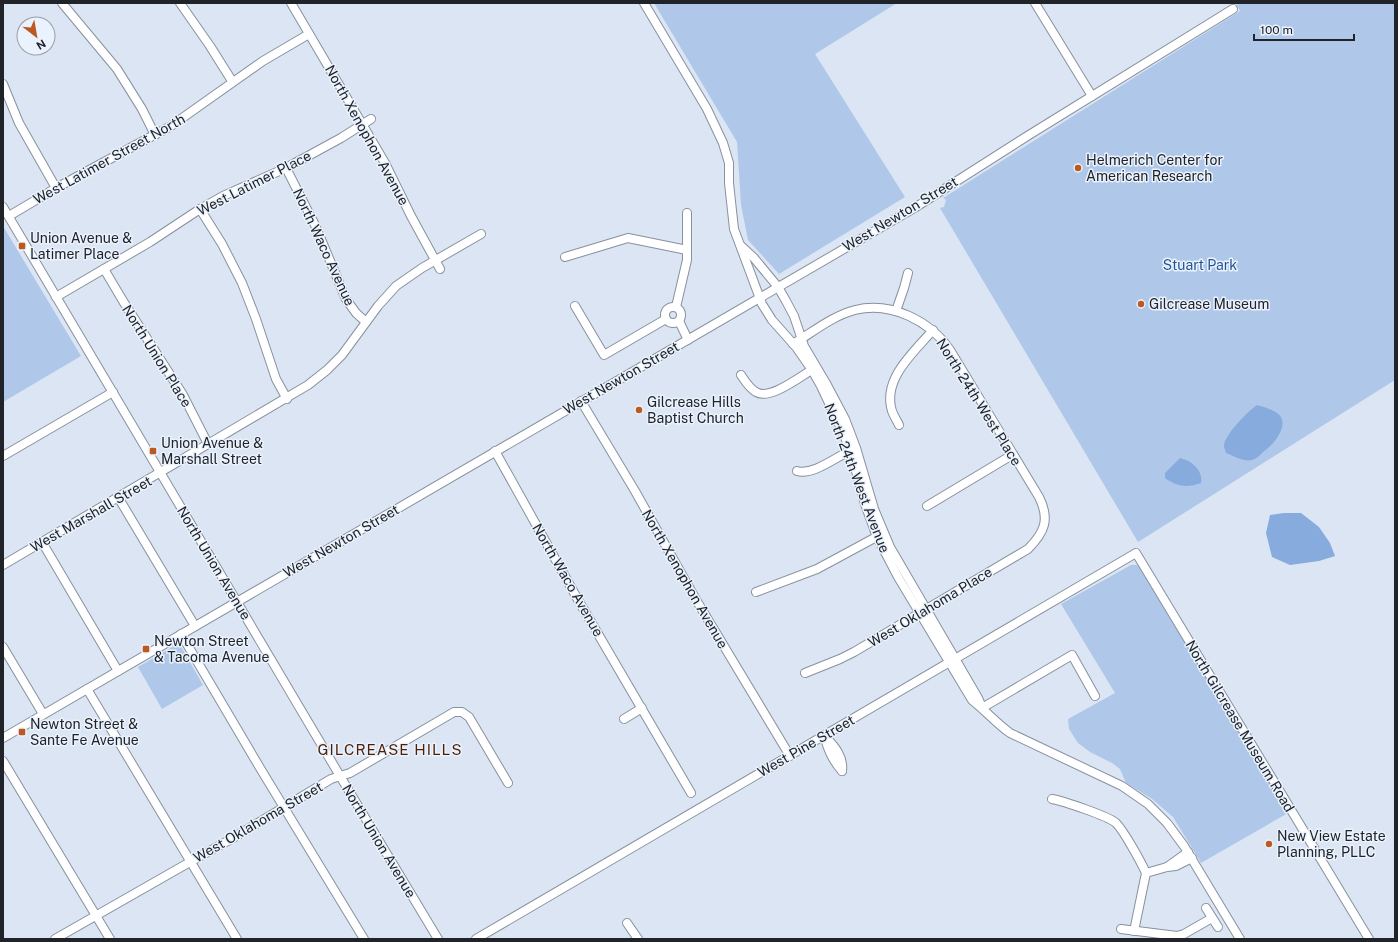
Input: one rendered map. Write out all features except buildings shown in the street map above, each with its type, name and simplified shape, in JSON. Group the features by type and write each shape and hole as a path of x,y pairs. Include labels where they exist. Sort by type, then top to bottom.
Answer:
{"street":[{"path":"62,3 117,69 142,109 155,135"},
{"path":"180,3 232,81"},
{"name":"North Xenophon Avenue","path":"291,3 385,163 411,216 440,269"},
{"name":"North 24th West Avenue","path":"644,3 707,109 718,131 729,163 729,183 734,228 759,298 769,316 814,368 840,408 874,509 880,535 898,563 923,611 953,661 978,698 982,708 995,722 1010,733 1122,786 1153,809 1176,834 1240,939"},
{"path":"1035,3 1092,96"},
{"name":"West Newton Street","path":"3,738 926,200 1233,9"},
{"name":"West Latimer Street North","path":"9,216 56,188 155,135 186,116 232,81 262,61 310,34"},
{"path":"3,84 19,123 56,188"},
{"name":"West Latimer Place","path":"56,297 150,242 200,209 241,187 286,168 363,125 371,119"},
{"name":"North Waco Avenue","path":"286,168 315,225 346,299 356,313 366,322"},
{"name":"North Union Avenue","path":"3,207 236,602 438,939"},
{"path":"200,209 222,244 239,278 256,319 276,379 287,399"},
{"path":"676,307 686,267 687,213"},
{"name":"West Marshall Street","path":"3,565 287,399 316,380 346,350 366,322 396,286 435,260 481,234"},
{"path":"565,257 628,238 687,250"},
{"name":"North 24th West Avenue","path":"741,245 778,287 794,316 801,339 814,368"},
{"name":"North Union Place","path":"104,269 184,395 208,444"},
{"path":"896,311 908,273"},
{"path":"575,306 604,355 666,318"},
{"path":"666,318 665,314 667,309 676,307"},
{"path":"676,307 680,310 681,316 679,321 688,340"},
{"name":"North 24th West Place","path":"793,344 835,318 854,310 875,308 896,311 912,317 933,330 942,338 950,350 1042,504 1045,520 1044,526"},
{"path":"666,318 673,323 679,321"},
{"path":"899,425 892,410 892,384 903,365 933,330"},
{"path":"741,375 754,391 759,394 766,394 778,390 814,368"},
{"path":"3,456 113,392"},
{"name":"North Xenophon Avenue","path":"581,401 635,491 695,598 790,756"},
{"path":"797,471 802,473 811,470 853,449"},
{"name":"North Waco Avenue","path":"495,451 577,598 691,793"},
{"path":"927,506 1012,455"},
{"path":"118,497 195,626"},
{"name":"West Oklahoma Place","path":"806,673 840,659 1028,549 1037,540 1044,526"},
{"path":"756,592 817,569 880,535"},
{"path":"42,542 118,671"},
{"name":"West Pine Street","path":"476,939 1136,553"},
{"name":"North Gilcrease Museum Road","path":"1136,553 1369,939"},
{"path":"181,634 260,768 364,939"},
{"path":"3,647 43,714"},
{"path":"982,708 1072,655 1095,696"},
{"path":"87,689 237,939"},
{"path":"624,719 642,708"},
{"name":"West Oklahoma Street","path":"55,939 233,838 331,779 350,773 454,712 462,712 469,717 508,783"},
{"path":"3,761 110,939"},
{"path":"1052,799 1063,801 1114,821 1121,829 1146,873 1134,931"},
{"path":"1146,873 1176,866 1190,855"},
{"path":"1206,908 1218,927"},
{"path":"1121,929 1180,935 1212,918"},
{"path":"627,923 638,939"}],"green space":[{"path":"654,3 897,3 815,54 905,197 779,274 748,240 741,205 737,142"},
{"name":"Stuart Park","path":"1236,3 1395,3 1395,380 1138,542 940,208 944,207 946,200 943,198 1240,11"},
{"path":"3,226 81,356 3,402"},
{"path":"1131,565 1137,565 1143,570 1288,813 1201,863 1173,817 1152,799 1126,783 1120,769 1112,763 1090,752 1078,743 1069,729 1068,719 1115,693 1061,604"},
{"path":"179,643 203,685 162,709 138,667"}],"shaded area":[{"path":"1257,405 1273,411 1281,417 1282,426 1279,435 1270,446 1254,459 1242,459 1226,453 1224,447 1227,437 1242,418"},
{"path":"1180,458 1189,461 1196,467 1200,474 1201,483 1191,486 1183,486 1165,478 1165,473"},
{"path":"1301,513 1319,527 1330,543 1335,556 1319,561 1290,565 1272,557 1266,533 1270,515"}],"place":[{"name":"Helmerich Center for American Research","path":"1078,168"},
{"name":"Union Avenue & Latimer Place","path":"22,246"},
{"name":"Gilcrease Museum","path":"1141,304"},
{"name":"Gilcrease Hills Baptist Church","path":"639,410"},
{"name":"Union Avenue & Marshall Street","path":"153,451"},
{"name":"Newton Street & Tacoma Avenue","path":"146,649"},
{"name":"Newton Street & Sante Fe Avenue","path":"22,732"},
{"name":"New View Estate Planning, PLLC","path":"1269,844"}],"district":[{"name":"GILCREASE HILLS","path":"390,750"}]}
